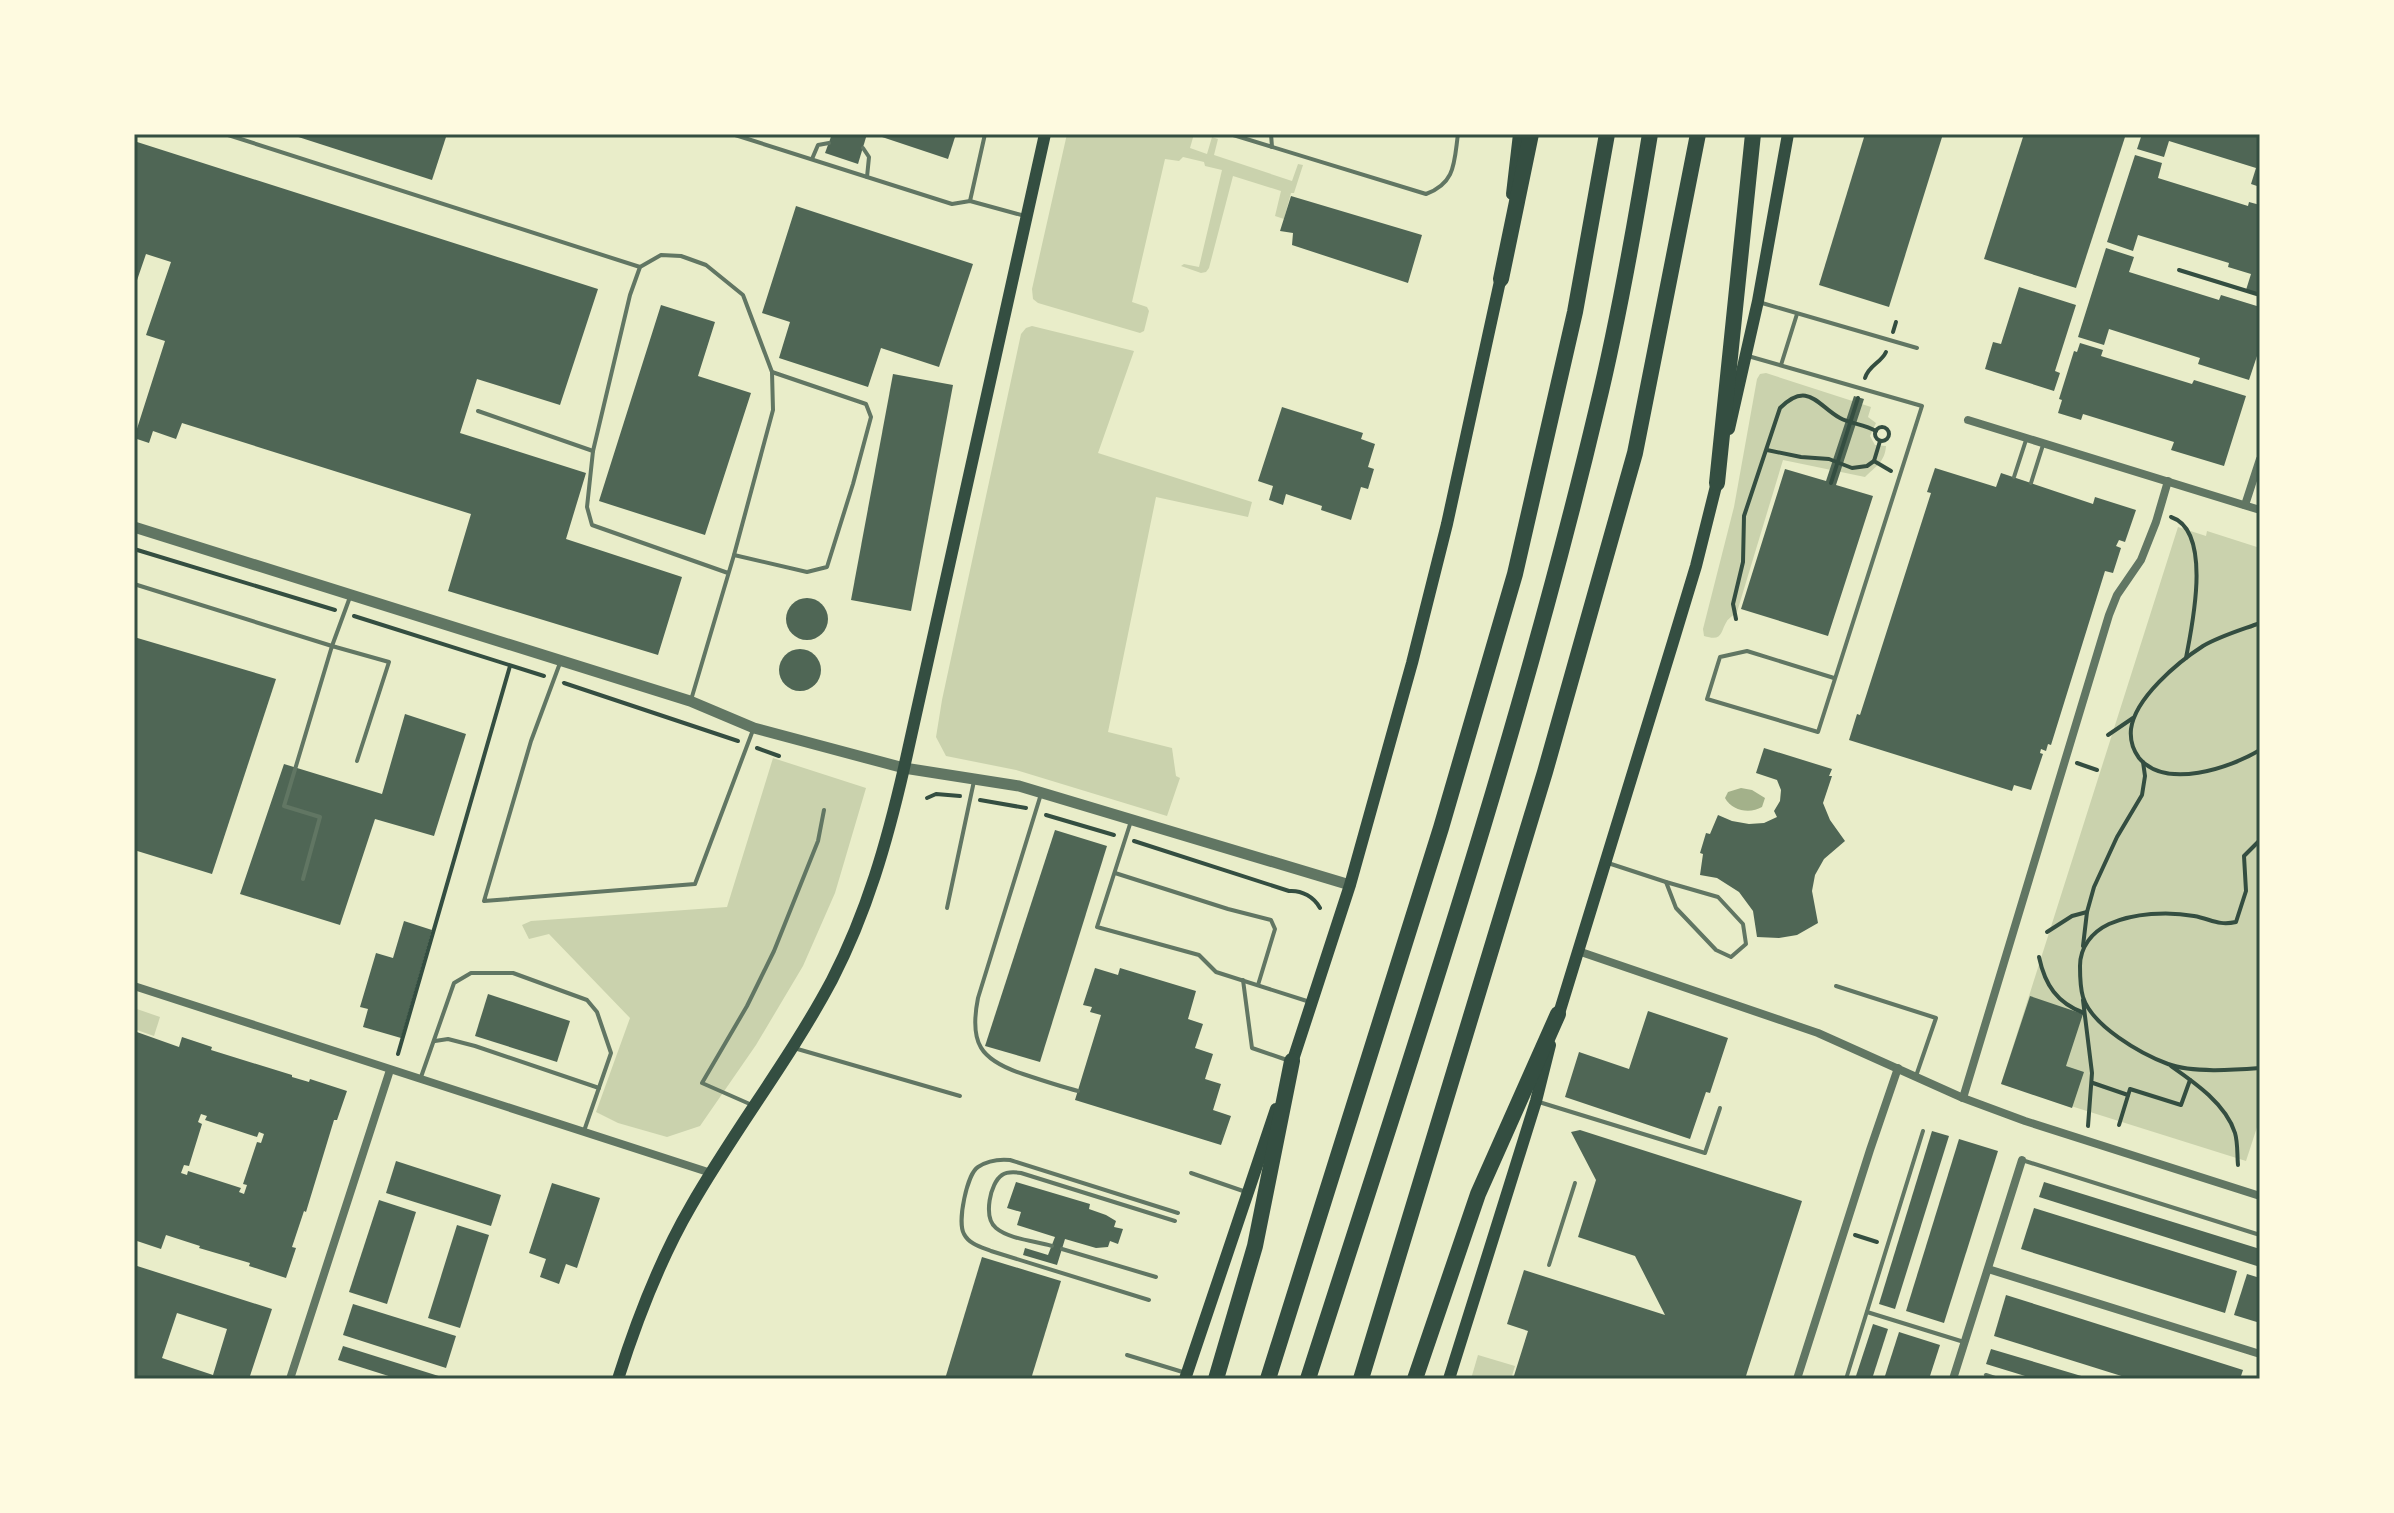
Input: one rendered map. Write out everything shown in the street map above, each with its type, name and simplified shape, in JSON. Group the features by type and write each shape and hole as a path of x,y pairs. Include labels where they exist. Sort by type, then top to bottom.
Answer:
{"highway":[{"path":"1501,279 1531,134"},
{"path":"1268,1379 1441,828 1515,574 1575,312 1607,134"},
{"path":"1308,1379 1507,750 1598,406 1635,226 1650,134"},
{"path":"1361,1379 1545,772 1635,453 1698,134"},
{"path":"1717,483 1753,134"},
{"path":"1415,1379 1478,1194 1558,1014"},
{"path":"1216,1379 1255,1246 1292,1061"}],"main road":[{"path":"618,1379 656,1272 711,1173 792,1048 831,981 858,923 883,854 1045,134"},
{"path":"1186,1376 1350,885 1412,663 1501,279 1519,134"},
{"path":"1449,1379 1536,1101 1558,1014 1696,566 1758,301 1788,134"}],"street":[{"path":"1968,420 2260,510"},
{"path":"2245,505 2260,459"},
{"path":"1963,1098 2109,615 2117,595 2141,560 2168,481"},
{"path":"134,527 690,701 754,728 904,768 1019,786 1350,885"},
{"path":"1578,951 1818,1033 1963,1098 2260,1196"},
{"path":"134,986 711,1173"},
{"path":"1797,1379 1898,1068"},
{"path":"290,1379 390,1070"},
{"path":"1953,1379 2022,1160"},
{"path":"1988,1269 2260,1354"}],"lane":[{"path":"225,134 640,267"},
{"path":"732,134 952,204 970,201 1026,217"},
{"path":"970,201 985,134"},
{"path":"1230,134 1426,194 1441,188 1452,173 1458,134"},
{"path":"1271,134 1272,147"},
{"path":"812,159 818,145 829,143"},
{"path":"863,148 869,157 867,177"},
{"path":"690,701 734,555 773,410 772,372 743,295 706,265 681,256 661,255 640,267 630,295 593,451 587,507 592,525 728,573"},
{"path":"1758,301 1917,348"},
{"path":"1781,365 1797,314"},
{"path":"1745,355 1922,406 1818,732 1707,699 1720,657 1747,651 1834,678"},
{"path":"734,555 807,572 827,567 871,417 866,404 772,372"},
{"path":"478,411 593,451"},
{"path":"2014,477 2027,438"},
{"path":"2031,483 2043,443"},
{"path":"134,584 389,662 357,761"},
{"path":"303,879 320,817 284,806 332,646 351,595"},
{"path":"561,661 531,741 484,901 695,884 754,728"},
{"path":"947,908 974,779"},
{"path":"1042,793 978,998 975,1029 980,1048 996,1064 1078,1091"},
{"path":"754,1106 702,1083 747,1006 774,951 818,841 824,810"},
{"path":"1132,820 1097,927 1199,955 1216,972 1312,1003"},
{"path":"1605,863 1718,897 1743,924 1746,944 1731,957 1716,950 1676,908 1666,882"},
{"path":"1115,873 1271,920 1275,929 1258,985"},
{"path":"420,1080 454,983 471,973 513,973 587,1000 597,1012 611,1053 583,1132"},
{"path":"1243,980 1252,1048 1292,1061"},
{"path":"1836,986 1936,1018 1916,1076"},
{"path":"435,1041 448,1039 475,1046 599,1088"},
{"path":"792,1048 960,1096"},
{"path":"1536,1101 1705,1153 1720,1108"},
{"path":"1846,1379 1923,1131"},
{"path":"1149,1300 991,1251 969,1241 963,1234 960,1217 969,1183 977,1167 992,1161 1010,1160 1178,1213"},
{"path":"2022,1160 2260,1235"},
{"path":"1052,1246 994,1227 988,1213 989,1204 1001,1176 1021,1173 1175,1221"},
{"path":"1191,1173 1248,1192"},
{"path":"1549,1265 1575,1183"},
{"path":"1062,1249 1156,1277"},
{"path":"1867,1312 1965,1342"},
{"path":"1127,1355 1186,1376"},
{"path":"1986,1375 1998,1379"}],"path":[{"path":"2179,270 2260,295"},
{"path":"1736,619 1733,604 1743,562 1744,516 1780,408 1785,402 1799,396 1818,399 1842,419 1876,431"},
{"path":"1881,427 1889,432 1888,438 1880,441 1875,436 1881,427"},
{"path":"1767,450 1829,459 1852,468 1867,466 1874,461 1880,441"},
{"path":"1874,461 1893,472 1898,481"},
{"path":"2159,514 2178,520 2190,537 2195,560 2197,600 2185,660"},
{"path":"134,549 344,613"},
{"path":"2260,623 2203,647 2169,673 2149,693 2131,729 2136,753 2154,770 2191,774 2232,763 2260,750"},
{"path":"398,1054 510,666"},
{"path":"2108,735 2135,717"},
{"path":"2084,1140 2089,1122 2092,1083 2080,970 2087,912 2101,869 2142,795 2145,776 2143,762"},
{"path":"2077,763 2097,770"},
{"path":"2083,947 2098,930 2128,918 2172,914 2206,919 2222,925 2236,922 2246,891 2244,856 2260,840"},
{"path":"2047,932 2061,921 2087,912"},
{"path":"2039,957 2051,991 2073,1009 2084,1013"},
{"path":"2083,999 2094,1015 2116,1036 2169,1065 2222,1110 2235,1133 2238,1165"},
{"path":"2169,1065 2194,1069 2260,1068"},
{"path":"2119,1125 2130,1089 2181,1105 2190,1080"},
{"path":"2092,1083 2128,1095"},
{"path":"1844,1231 1887,1245"}],"shaded area":[{"path":"1067,134 1194,134 1190,148 1207,154 1212,137 1218,139 1214,155 1292,181 1298,164 1303,165 1284,219 1275,216 1281,191 1233,176 1209,268 1201,273 1181,266 1199,267 1222,170 1183,157 1179,161 1165,159 1132,302 1147,307 1149,311 1144,331 1140,333 1033,299 1032,289"},
{"path":"1032,326 1134,351 1098,453 1252,502 1248,517 1156,497 1108,732 1172,748 1176,776 1180,778 1167,816 1016,770 946,756 936,737 1021,334"},
{"path":"1766,373 1871,407 1868,417 1876,423 1870,436 1875,445 1886,446 1885,452 1879,464 1865,477 1783,460 1737,612 1718,637 1710,638 1704,636 1703,629 1734,507 1757,379 1760,374"},
{"path":"2178,527 2206,536 2207,531 2260,548 2260,1118 2246,1161 2001,1084"},
{"path":"773,758 866,788 835,893 803,966 756,1045 700,1126 667,1137 618,1123 596,1112 630,1018 549,934 529,939 522,925 531,921 727,907"},
{"path":"1741,788 1765,798 1762,807 1742,810 1732,806 1725,798 1728,792"},
{"path":"134,1008 160,1017 154,1036 134,1029"},
{"path":"1478,1355 1515,1366 1511,1379 1471,1379"}],"building":[{"path":"289,134 447,134 432,180"},
{"path":"832,134 867,134 858,164 825,153"},
{"path":"873,134 956,134 948,159"},
{"path":"1865,134 1943,134 1889,307 1819,285"},
{"path":"2024,134 2126,134 2076,288 1984,259"},
{"path":"2142,134 2260,134 2260,187 2251,184 2256,168 2169,141 2164,157 2137,149"},
{"path":"134,141 598,289 560,405 477,379 460,433 586,473 566,539 682,577 658,655 448,591 471,514 182,423 176,439 153,431 149,443 134,438 165,341 146,335 171,262 146,254 134,289"},
{"path":"2135,155 2162,163 2158,178 2248,206 2249,202 2260,205 2260,294 2246,290 2251,274 2228,267 2229,263 2138,235 2133,251 2107,242"},
{"path":"1291,196 1422,235 1408,283 1292,245 1293,233 1280,231"},
{"path":"796,206 973,264 939,367 881,348 868,387 779,358 790,322 762,313"},
{"path":"2106,248 2134,257 2129,272 2219,300 2221,295 2260,307 2260,347 2249,380 2198,364 2200,358 2109,329 2104,345 2078,337"},
{"path":"2019,287 2076,305 2055,371 2060,373 2054,391 1985,369 1993,342 2001,344"},
{"path":"661,305 715,322 698,376 751,393 705,535 599,501"},
{"path":"2080,343 2103,350 2101,356 2192,384 2194,380 2246,396 2224,466 2171,450 2174,442 2083,414 2081,420 2058,413 2062,400 2059,399 2074,351 2077,352"},
{"path":"893,374 953,385 911,611 851,600"},
{"path":"1854,396 1864,399 1836,485 1873,496 1828,636 1741,609 1785,469 1826,481"},
{"path":"1282,407 1363,433 1361,439 1375,444 1368,467 1374,469 1368,489 1361,487 1351,520 1286,494 1283,505 1269,500 1273,486 1258,481"},
{"path":"1935,468 1996,487 2001,473 2093,504 2095,497 2136,510 2125,542 2119,540 2116,546 2121,548 2113,573 2105,571 2051,745 2048,744 2046,751 2041,749 2040,753 2043,754 2031,790 2014,785 2012,791 1849,740 1857,714 1860,715 1931,493 1927,492"},
{"path":"807,598 822,604 828,619 822,634 807,640 792,634 786,619 792,604"},
{"path":"134,637 276,679 212,874 134,850"},
{"path":"800,649 815,655 821,670 815,685 800,691 785,685 779,670 785,655"},
{"path":"405,714 466,734 434,836 375,819 340,925 240,894 284,764 382,794"},
{"path":"1764,748 1832,769 1823,803 1830,820 1845,841 1824,859 1815,875 1812,891 1818,923 1797,935 1779,938 1757,937 1753,911 1739,892 1717,878 1700,875 1703,854 1700,853 1706,833 1710,834 1718,815 1749,824 1764,823 1777,817 1774,811 1780,801 1781,790 1777,780 1756,773"},
{"path":"1055,830 1107,846 1040,1062 985,1046"},
{"path":"404,921 432,930 401,1038 363,1027 368,1009 360,1007 376,953 393,958"},
{"path":"1095,968 1118,975 1120,968 1196,991 1188,1019 1203,1024 1195,1048 1213,1054 1205,1079 1221,1084 1213,1110 1231,1116 1221,1145 1075,1100 1101,1015 1090,1012 1092,1007 1083,1005"},
{"path":"488,994 570,1021 557,1062 475,1036"},
{"path":"2030,996 2083,1014 2066,1066 2084,1072 2072,1108 2001,1084"},
{"path":"1648,1011 1728,1038 1710,1093 1706,1092 1690,1139 1565,1097 1579,1052 1629,1069"},
{"path":"134,1031 179,1047 182,1037 292,1077 309,1082 310,1079 347,1091 337,1120 334,1120 292,1247 296,1248 286,1278 166,1235 161,1249 134,1240","holes":["201,1114 207,1116 205,1120 257,1137 259,1132 264,1134 261,1143 257,1142 243,1184 247,1185 244,1194 239,1192 241,1188 188,1171 187,1175 181,1173 184,1165 189,1166 202,1124 198,1122"]},
{"path":"1580,1130 1802,1201 1745,1379 1513,1379 1528,1331 1507,1324 1524,1270 1665,1315 1635,1256 1578,1237 1596,1180 1571,1132"},
{"path":"1932,1131 1949,1136 1895,1309 1879,1304"},
{"path":"1959,1139 1998,1151 1944,1323 1906,1311"},
{"path":"396,1161 501,1195 491,1226 386,1193"},
{"path":"1016,1182 1090,1204 1089,1209 1106,1215 1116,1221 1114,1227 1123,1229 1118,1244 1110,1241 1108,1247 1096,1248 1065,1239 1057,1265 1023,1255 1025,1248 1048,1255 1055,1237 1017,1225 1021,1212 1007,1208"},
{"path":"2044,1182 2260,1249 2260,1267 2039,1197"},
{"path":"552,1183 600,1198 577,1268 566,1264 559,1284 540,1277 546,1259 529,1253"},
{"path":"379,1200 416,1212 387,1304 349,1292"},
{"path":"2034,1208 2237,1271 2225,1313 2021,1249"},
{"path":"457,1225 489,1235 460,1328 428,1318"},
{"path":"982,1257 1061,1281 1031,1379 945,1379"},
{"path":"134,1265 272,1309 249,1379 134,1379","holes":["177,1313 227,1329 213,1375 162,1358"]},
{"path":"2247,1274 2260,1278 2260,1323 2234,1315"},
{"path":"2006,1295 2243,1370 2240,1379 2131,1379 1994,1336"},
{"path":"353,1304 456,1336 446,1368 343,1335"},
{"path":"1873,1324 1888,1329 1872,1379 1855,1379"},
{"path":"1899,1332 1940,1345 1929,1379 1884,1379"},
{"path":"343,1346 445,1379 398,1379 338,1360"},
{"path":"1991,1349 2088,1379 2035,1379 1986,1364"}]}
